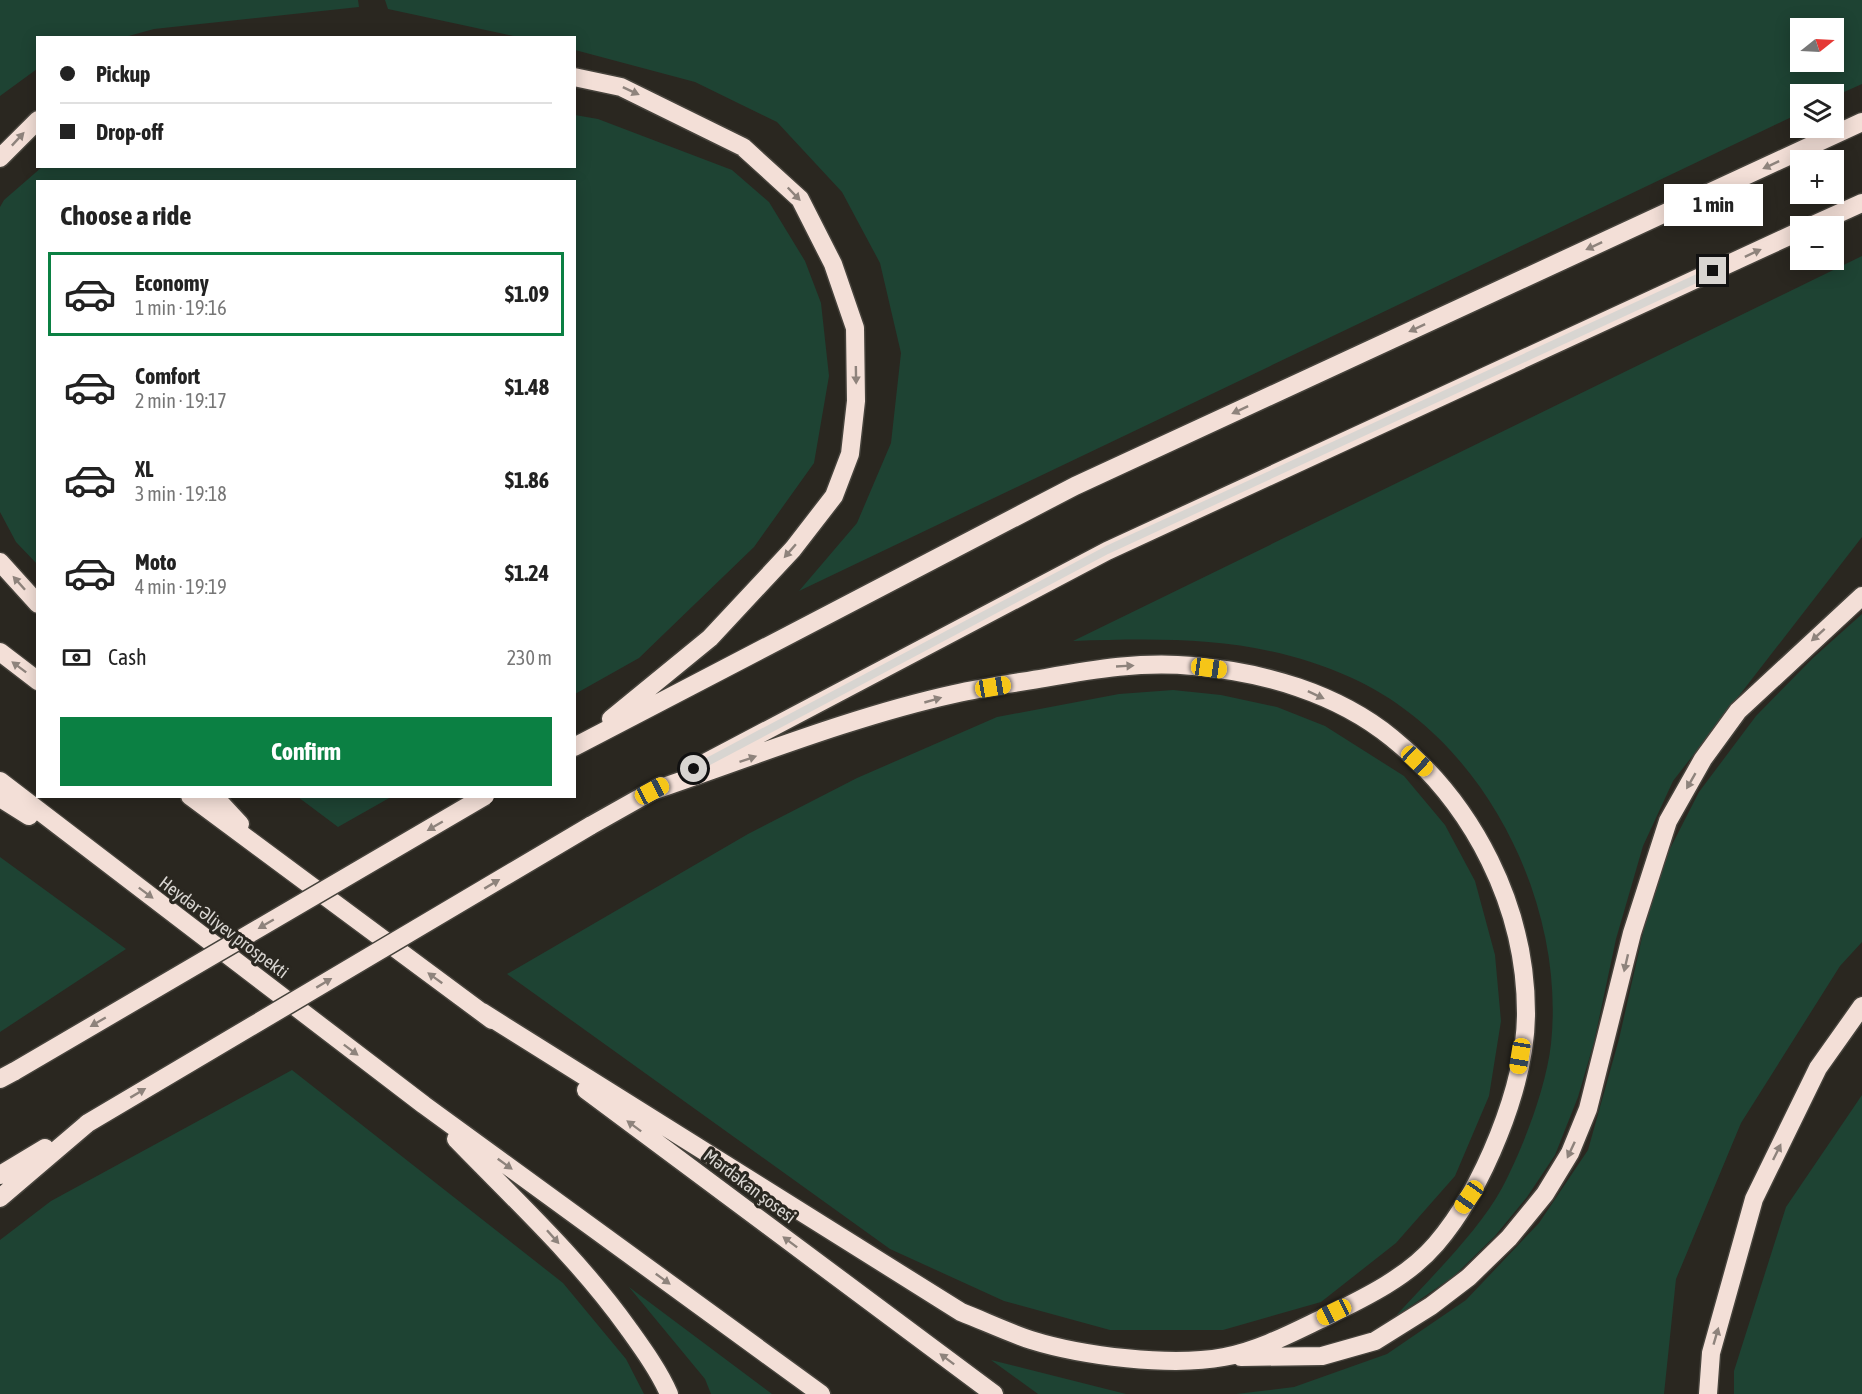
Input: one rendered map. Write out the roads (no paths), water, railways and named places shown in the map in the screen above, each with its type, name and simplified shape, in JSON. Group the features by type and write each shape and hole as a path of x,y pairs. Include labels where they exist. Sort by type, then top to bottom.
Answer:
{"highway":[{"path":"576,77 621,87 743,147 800,199 833,264 855,328 856,380 850,454 834,496 793,549 710,638 580,744"},
{"path":"0,158 36,122"},
{"path":"580,744 1075,486 1862,122"},
{"path":"1833,216 1862,203"},
{"path":"0,1175 590,826 1107,550 1790,236"},
{"path":"0,562 36,602"},
{"path":"193,798 482,1012 962,1312 1033,1341 1098,1353 1161,1361 1225,1357 1322,1356 1375,1341 1431,1306 1469,1277 1509,1238 1545,1194 1565,1162 1588,1109 1632,933 1668,821 1703,759 1738,711 1862,596"},
{"path":"0,652 36,679"},
{"path":"652,791 874,716 952,694 1121,665 1201,667 1248,673 1305,690 1346,709 1390,736 1443,786 1481,843 1506,895 1520,952 1526,1015 1517,1077 1498,1141 1469,1197 1434,1246 1390,1282 1282,1338 1225,1357"},
{"name":"Heydər Əliyev prospekti","path":"0,781 424,1105"},
{"path":"0,798 122,875"},
{"path":"216,798 279,864"},
{"path":"8,1075 482,798"},
{"path":"1708,1394 1711,1353 1754,1199 1818,1068 1862,1006"},
{"name":"Mərdəkan şosesi","path":"482,1012 994,1394"},
{"path":"424,1105 547,1230 599,1288 639,1344 669,1394"},
{"path":"424,1105 821,1394"},
{"path":"0,1198 88,1123"}]}
